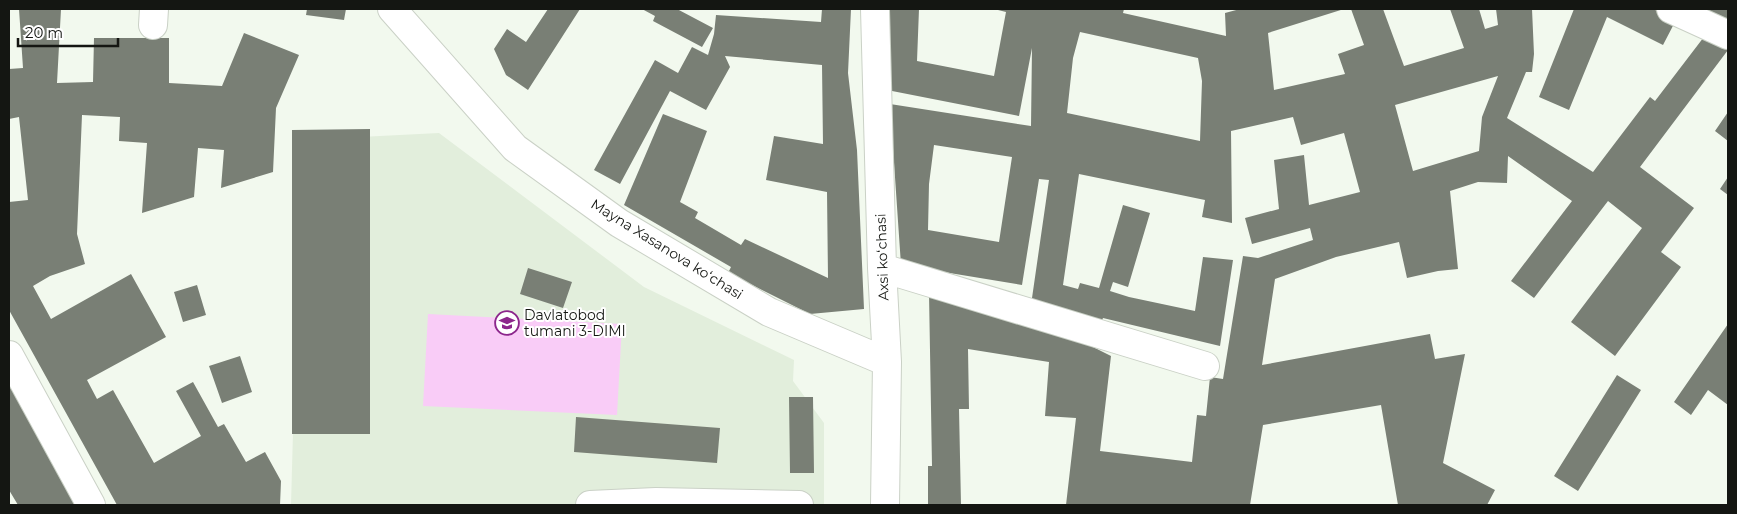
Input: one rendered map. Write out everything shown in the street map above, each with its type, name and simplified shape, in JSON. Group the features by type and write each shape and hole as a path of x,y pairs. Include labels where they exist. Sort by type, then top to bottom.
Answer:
{"street":[{"name":"Mayna Xasanova koʻchasi","path":"392,9 516,148 619,223 769,312 887,362"},
{"name":"Axsi koʻchasi","path":"876,9 882,268 887,362 885,505"},
{"path":"1670,9 1728,35"},
{"path":"882,268 1205,366"},
{"path":"9,354 91,505"},
{"path":"590,505 656,502 799,505"}],"shaded area":[{"name":"Davlatobod tumani 3-DIMI","path":"439,133 644,287 794,360 793,381 824,423 824,505 291,505 301,140"},
{"path":"428,314 622,324 617,415 423,406"}],"building":[{"path":"19,9 61,9 57,83 93,82 94,38 169,38 169,83 222,86 244,33 299,55 276,108 273,172 221,188 224,150 198,148 194,197 142,213 147,143 119,141 120,117 82,115 77,234 85,264 50,276 33,286 51,319 131,274 166,337 87,380 97,399 113,390 154,463 201,436 176,391 193,382 218,427 224,424 246,462 265,452 281,481 280,505 117,505 9,310 9,202 28,200 19,117 9,119 9,69 23,68"},
{"path":"307,9 346,9 344,20 306,15"},
{"path":"548,9 580,9 528,90 506,75 494,49 507,29 526,42"},
{"path":"642,9 677,9 713,28 702,47 653,21 655,16"},
{"path":"822,9 851,9 848,73 857,150 864,309 810,314 728,273 731,267 624,205 663,114 707,131 680,202 698,212 695,218 741,245 745,239 828,278 827,192 766,180 774,136 823,144 822,65 725,56 730,67 706,110 670,91 620,184 594,170 655,60 678,73 692,47 708,55 714,34 716,15 821,22"},
{"path":"888,9 919,9 917,61 994,76 1006,12 994,9 1124,9 1123,13 1226,36 1225,13 1240,9 1344,9 1268,33 1274,90 1345,74 1338,54 1364,45 1351,9 1383,9 1404,66 1464,48 1450,9 1479,9 1485,29 1498,25 1496,9 1532,9 1534,54 1532,72 1526,72 1507,118 1593,172 1650,97 1655,101 1710,29 1728,44 1728,50 1640,167 1694,208 1661,252 1681,267 1615,356 1571,322 1642,228 1608,201 1534,298 1511,281 1572,201 1508,156 1507,183 1478,182 1450,191 1458,269 1438,271 1407,278 1399,242 1336,257 1275,279 1262,365 1430,334 1435,359 1465,354 1443,463 1495,490 1487,505 1398,505 1381,405 1263,425 1250,505 1066,505 1076,418 1045,416 1049,362 968,349 969,409 959,409 961,505 928,505 928,466 932,466 929,293 1085,343 1111,356 1100,451 1192,462 1197,415 1206,416 1210,377 1223,379 1243,256 1258,258 1313,240 1310,228 1252,244 1245,218 1279,209 1274,160 1304,155 1309,205 1360,192 1344,133 1301,145 1293,117 1231,131 1232,223 1202,217 1205,200 1079,174 1063,285 1078,289 1080,283 1099,288 1123,205 1150,213 1128,287 1113,282 1110,291 1195,311 1203,257 1233,260 1220,346 1103,318 1101,323 1031,305 1049,180 1039,179 1022,285 901,265 890,104 1031,126 1032,48 1019,116 887,90","holes":["1080,32 1198,58 1202,81 1200,141 1067,113 1073,58","1498,76 1482,117 1479,151 1413,171 1395,105","934,145 1012,157 999,242 928,230 929,184"]},
{"path":"1574,9 1653,9 1676,20 1663,45 1607,17 1569,110 1539,97"},
{"path":"1700,9 1728,9 1728,24"},
{"path":"1728,112 1728,141 1715,131"},
{"path":"370,129 370,434 292,434 292,130"},
{"path":"1728,177 1728,195 1720,189"},
{"path":"528,268 572,282 563,308 520,294"},
{"path":"197,285 206,315 183,322 174,292"},
{"path":"1728,324 1728,405 1708,390 1691,415 1674,402"},
{"path":"240,356 252,392 222,403 209,366"},
{"path":"1617,375 1641,390 1578,491 1554,476"},
{"path":"9,379 80,505 18,505 9,490"},
{"path":"789,397 813,397 814,473 790,473"},
{"path":"576,417 720,428 717,463 574,452"}],"place":[{"name":"Davlatobod tumani 3-DIMI","path":"507,323"}]}
